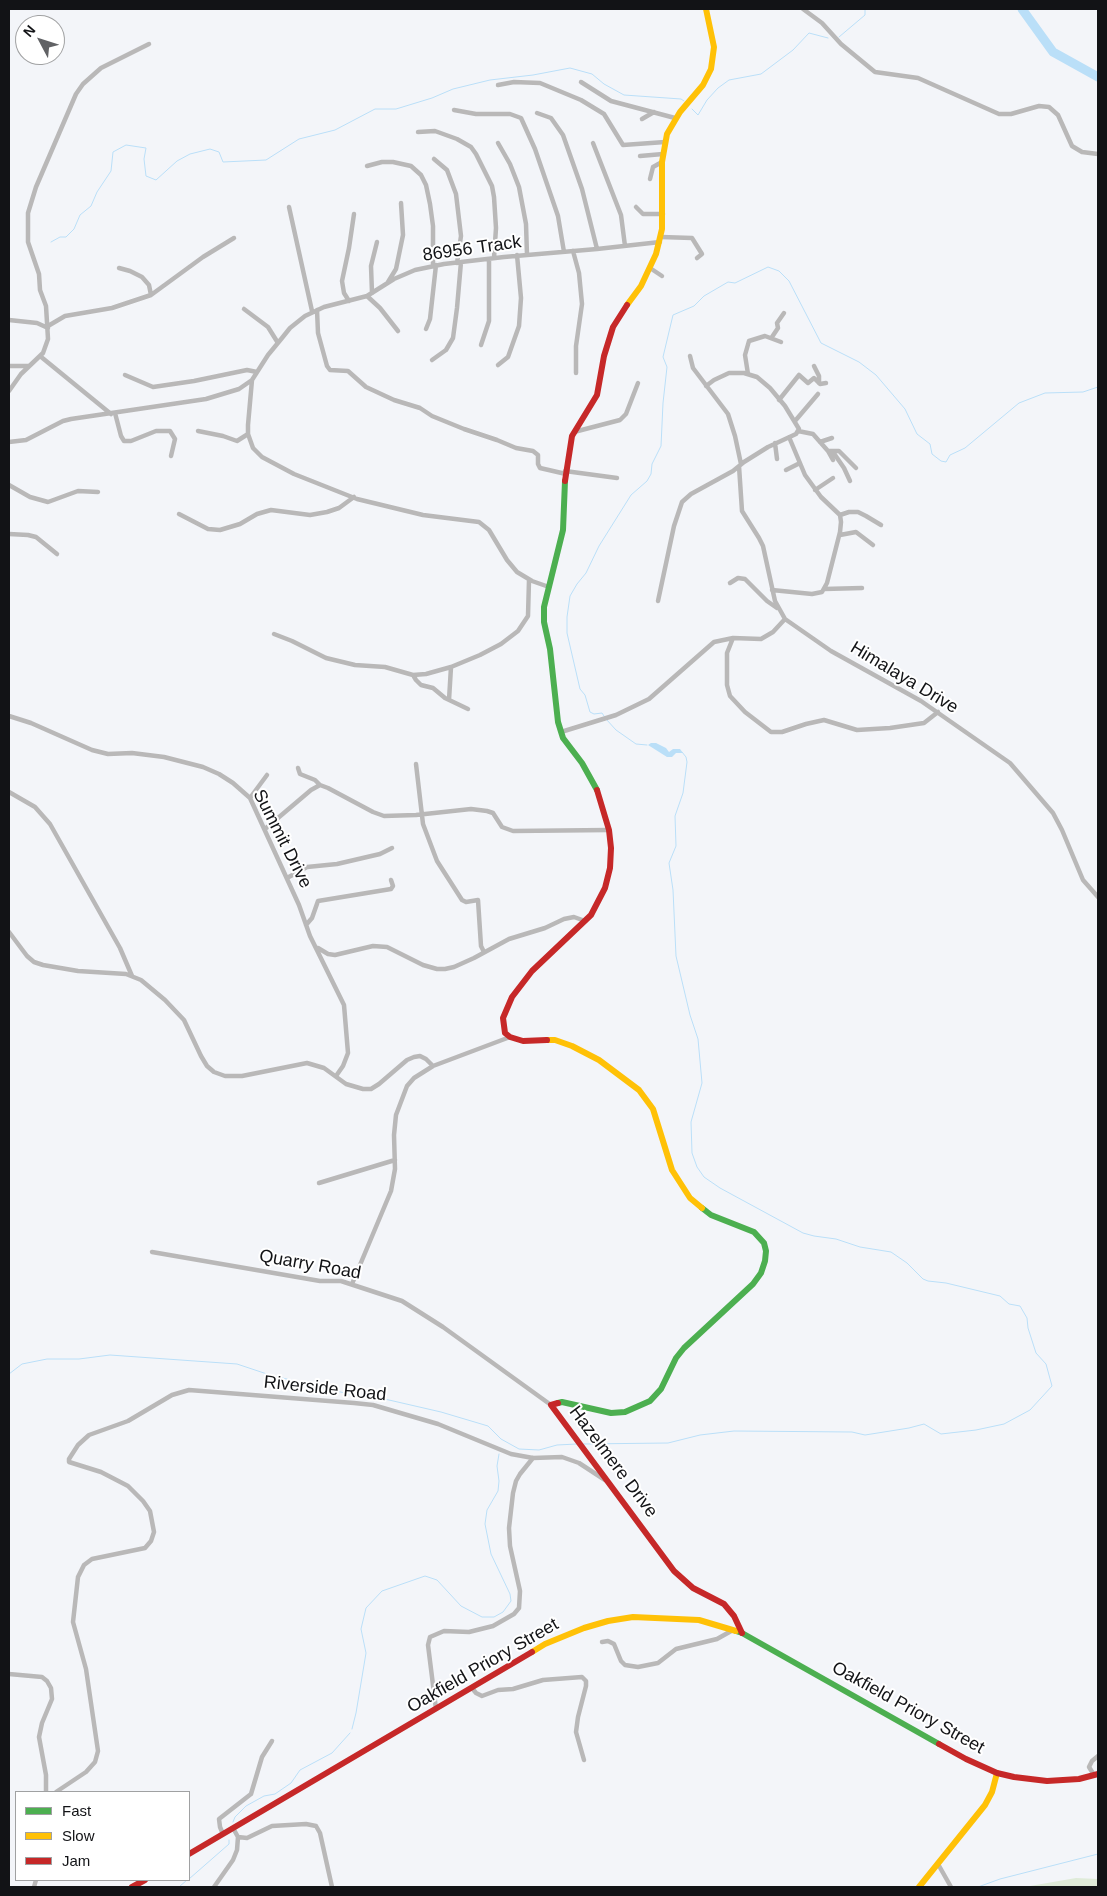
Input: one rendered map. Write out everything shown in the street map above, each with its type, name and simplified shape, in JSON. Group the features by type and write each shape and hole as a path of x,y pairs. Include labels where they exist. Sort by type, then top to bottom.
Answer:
{"street":[{"path":"510,1037 505,1033 503,1018 516,991 532,971 585,921 598,904 606,888 611,848 605,811 594,780 568,746 561,732 558,722 544,614 564,525 565,472 569,447 574,432 597,395 604,356 613,327 618,317 641,286 660,240 663,214 662,162 665,142 675,118 703,85 711,70 714,47 706,9"},
{"path":"803,9 822,23 841,44 875,72 918,78 999,114 1011,114 1039,106 1049,107 1058,115 1072,146 1082,152 1098,154"},
{"path":"9,391 28,366 40,356 46,346 48,327 46,306 40,290 39,274 28,242 28,212 36,187 76,94 83,84 101,68 149,44"},
{"path":"498,85 514,82 540,83 581,100 604,114 623,145 665,142"},
{"path":"581,82 611,100 675,118"},
{"path":"454,110 476,114 510,114 521,118 535,149 558,216 564,252"},
{"path":"642,119 654,112"},
{"path":"537,113 551,118 563,135 582,189 597,250"},
{"path":"418,132 435,131 458,138 476,154 492,186 496,228 491,258 489,321 481,344"},
{"path":"498,143 510,164 519,186 526,224 527,255"},
{"path":"593,143 621,215 625,246"},
{"path":"640,156 663,154"},
{"path":"432,360 446,350 453,338 457,308 461,236 456,194 447,170 434,159"},
{"path":"367,166 382,162 393,162 412,166 421,175 430,204 433,226 434,266 430,319 426,329"},
{"path":"650,179 653,167 662,162"},
{"path":"388,283 396,269 403,235 401,204"},
{"path":"289,207 318,333 327,366 330,370 348,371 366,387 394,400 420,408 432,416 464,429 516,448 536,453 540,468 617,478"},
{"path":"636,207 643,214 663,214"},
{"path":"349,301 344,293 342,281 354,214"},
{"path":"48,327 64,316 112,308 151,295 203,257 234,238"},
{"name":"86956 Track","path":"9,442 26,440 62,421 206,399 239,389 252,380 294,324 314,310 369,295 405,274 434,266 517,255 597,250 660,240 692,238 702,254 697,258"},
{"path":"377,242 369,295 398,331"},
{"path":"573,251 582,296 576,346 576,373"},
{"path":"498,365 508,357 519,326 521,298 517,255"},
{"path":"119,268 142,277 149,285 151,295"},
{"path":"650,268 662,276"},
{"path":"244,309 268,327 278,343"},
{"path":"772,337 778,328 777,323 784,313"},
{"path":"9,320 37,323 48,327"},
{"path":"748,374 745,360 749,341 765,336 772,337 781,342"},
{"path":"40,356 113,414 120,436 124,441 131,441 156,431 170,431 175,439 170,456"},
{"name":"Himalaya Drive","path":"690,356 693,368 730,418 740,465 742,511 763,546 772,590 778,609 785,619 831,651 908,693 938,712 1001,756 1031,787 1057,820 1080,875 1098,897"},
{"path":"9,366 28,366"},
{"path":"814,366 819,376 820,384"},
{"path":"124,374 153,387 247,370 257,372"},
{"path":"706,386 729,373 748,374 762,380 780,400 795,421 798,430"},
{"path":"780,400 799,376 808,383 814,378 820,384"},
{"path":"252,380 248,434 253,448 262,457 294,474 354,497 412,513 479,522 490,530 512,567 529,580 549,587"},
{"path":"574,432 620,420 626,414 638,382"},
{"path":"820,384 826,382"},
{"path":"795,421 818,394"},
{"path":"658,602 674,526 682,502 691,494 733,471 774,443 789,437 798,430"},
{"path":"798,430 813,434 844,468 850,481"},
{"path":"198,432 237,440 248,434"},
{"path":"789,437 800,463 815,490 840,515 840,535 824,590"},
{"path":"820,442 832,438"},
{"path":"774,443 778,459"},
{"path":"830,452 835,450 839,452 856,468"},
{"path":"830,452 833,460"},
{"path":"786,470 800,463"},
{"path":"815,490 833,478"},
{"path":"9,485 30,497 48,502 78,491 98,492"},
{"path":"179,514 208,529 220,530 240,524 257,514 271,510 310,515 327,512 339,508 354,497"},
{"path":"840,515 858,512 881,525"},
{"path":"840,535 856,532 873,545"},
{"path":"9,534 36,537 57,554"},
{"path":"730,583 738,578 746,579 766,601 778,609"},
{"path":"274,634 326,658 355,665 385,667 413,675 426,674 451,667 501,644 518,631 528,616 529,580"},
{"path":"772,590 816,594 824,590 862,588"},
{"path":"561,732 638,705 656,694 710,644 733,638 761,639 772,632 785,619"},
{"path":"733,638 727,653 730,696 745,712 771,732 782,732 824,720 857,730 890,728 924,723 938,712"},
{"path":"449,700 451,667"},
{"path":"413,675 418,683 436,690 449,700 468,709"},
{"name":"Summit Drive","path":"9,716 31,723 92,750 108,754 164,757 203,768 226,778 250,798 299,905 306,926 343,1001 348,1053 336,1076"},
{"path":"416,764 423,824 437,860 464,902 478,900 481,946 484,952"},
{"path":"298,768 300,774 315,780 320,786 328,788 379,814 393,816 421,815 470,809 493,813 502,827 513,831 609,830"},
{"path":"250,798 267,775"},
{"path":"265,829 311,790 320,786"},
{"path":"9,792 36,807 50,824 120,948 132,976"},
{"path":"287,878 307,867 337,864 380,854 392,848"},
{"path":"306,926 316,910 318,900 391,889 393,886 391,880"},
{"path":"317,947 328,954 335,955 373,946 387,946 423,965 438,969 454,967 509,939 545,928 570,917 585,921"},
{"path":"9,932 26,956 43,965 78,971 126,974 141,980 184,1020 200,1056 207,1066 214,1072 225,1076 242,1076 307,1063 315,1064 355,1088 371,1089 380,1084 407,1060 414,1057 426,1059 433,1066"},
{"path":"352,1284 388,1197 395,1169 394,1134 396,1115 407,1086 414,1078 433,1066 510,1037"},
{"name":"Hazelmere Drive","path":"510,1037 523,1041 555,1040 572,1046 599,1060 639,1090 653,1109 672,1170 690,1198 711,1215 754,1232 760,1237 766,1252 761,1273 753,1284 684,1348 676,1358 661,1390 650,1401 637,1408 618,1412 596,1411 562,1402 551,1405 674,1571 693,1588 724,1604 734,1616 742,1633"},
{"path":"319,1183 395,1160"},
{"name":"Quarry Road","path":"152,1252 352,1284 402,1301 551,1405"},
{"name":"Riverside Road","path":"58,1791 86,1772 95,1762 98,1751 86,1669 73,1622 78,1577 84,1566 92,1559 145,1548 151,1541 154,1532 150,1512 143,1501 128,1486 101,1472 70,1463 71,1456 78,1445 89,1435 128,1421 172,1395 189,1390 373,1405 438,1424 511,1454 533,1458 554,1456 571,1460 611,1484"},
{"path":"436,1709 428,1645 430,1637 444,1631 469,1632 493,1626 514,1614 519,1608 520,1591 510,1546 509,1528 516,1481 533,1458"},
{"name":"Oakfield Priory Street","path":"190,1853 545,1644 584,1628 608,1621 633,1617 699,1620 742,1633 966,1760 997,1773 1047,1781 1065,1780 1096,1774"},
{"path":"602,1642 608,1641 614,1644 621,1661 625,1665 638,1668 658,1662 676,1648 716,1639 725,1636 732,1630"},
{"path":"9,1674 42,1677 51,1688 52,1699 42,1723 39,1737 46,1775 46,1791"},
{"path":"472,1688 482,1696 498,1690 512,1689 544,1680 582,1677 586,1681 586,1686 576,1732 584,1760"},
{"path":"223,1834 219,1820 251,1794 262,1757 272,1741"},
{"path":"1096,1774 1090,1767 1092,1761 1098,1756"},
{"path":"919,1887 989,1798 997,1773"},
{"path":"238,1837 247,1838 272,1826 306,1824 316,1826 320,1834 332,1887"},
{"path":"214,1887 233,1860 237,1850 238,1837 233,1828"},
{"path":"938,1864 951,1887"},
{"path":"132,1887 143,1881"}],"green space":[{"path":"1076,1878 1098,1879 1098,1887 1030,1886"}],"water":[{"path":"656,743 666,748 669,752 673,749 680,749 683,753 676,753 672,757 667,757 648,745"}],"waterway":[{"path":"839,37 865,15 865,9"},
{"path":"1022,9 1053,52 1098,77"},
{"path":"692,109 698,115 707,100 718,88 729,80 761,74 793,50 809,33 828,38"},
{"path":"51,242 60,237 66,237 74,229 80,215 91,206 97,192 111,171 113,152 126,145 146,148 144,159 146,176 156,180 177,161 190,154 210,149 219,152 223,162 266,160 299,139 335,130 375,109 396,109 432,98 453,89 490,80 570,68 592,74 604,84 624,95 681,99 684,101"},
{"path":"604,716 602,713 594,714 590,712 585,695 580,689 567,633 570,596 586,573 599,546 631,495 647,481 651,474 652,464 661,446 667,367 663,357 673,315 694,306 704,296 728,282 735,283 768,267 779,271 789,281 821,343 859,362 876,375 905,409 917,434 930,444 932,454 941,461 946,462 950,455 965,448 1019,403 1045,393 1083,392 1098,387"},
{"path":"606,719 616,730 636,744 647,745"},
{"path":"583,1444 668,1443 700,1435 734,1431 852,1432 865,1435 924,1424 941,1434 976,1430 1004,1424 1030,1410 1052,1386 1046,1364 1036,1353 1028,1328 1027,1318 1020,1306 1009,1304 1000,1296 923,1279 907,1263 891,1252 860,1247 836,1239 803,1233 720,1188 704,1177 697,1167 692,1153 691,1122 702,1083 698,1039 690,1015 676,956 673,890 669,863 676,846 675,816 683,793 687,762 682,752"},
{"path":"9,1374 22,1364 47,1359 79,1359 110,1355 237,1364 270,1375 349,1394 376,1397 441,1412 488,1426 501,1439 519,1449 539,1450 557,1445 577,1444"},
{"path":"352,1729 366,1653 361,1629 366,1608 382,1591 425,1576 437,1580 461,1606 482,1617 494,1617 503,1612 511,1601 510,1594 491,1554 485,1524 487,1510 498,1491 497,1466 499,1454"},
{"path":"233,1822 235,1817 246,1806 264,1796 275,1794 291,1783 300,1770 332,1753 350,1733"},
{"path":"190,1878 229,1844 229,1840"},
{"path":"978,1887 1000,1879 1098,1854"},
{"path":"179,1887 186,1881"}],"traffic: fast":[{"path":"565,481 563,530 544,607 544,622 550,649 558,722 563,738 582,763 597,790"},
{"path":"558,1403 562,1402 611,1413 625,1412 650,1401 661,1389 676,1358 684,1348 753,1284 761,1273 765,1261 766,1251 764,1243 754,1232 711,1215 702,1208"},
{"path":"736,1631 939,1744"}],"traffic: slow":[{"path":"627,305 641,286 656,254 662,229 662,162 667,134 680,112 703,85 711,69 714,47 706,9"},
{"path":"547,1040 555,1040 572,1046 599,1060 639,1090 653,1109 672,1170 690,1198 702,1208"},
{"path":"532,1652 545,1644 584,1628 608,1621 633,1617 699,1620 736,1631"},
{"path":"919,1887 985,1805 992,1792 997,1773"}],"traffic: jam":[{"path":"565,481 572,436 597,395 604,356 613,327 627,305"},
{"path":"547,1040 523,1041 510,1037 505,1033 503,1018 512,997 532,971 591,915 605,888 610,868 611,848 609,830 597,790"},
{"path":"558,1403 551,1405 674,1571 693,1588 724,1604 734,1616 742,1633"},
{"path":"190,1853 532,1652"},
{"path":"939,1744 997,1773 1014,1777 1047,1781 1079,1779 1098,1774"},
{"path":"132,1887 143,1881"}]}
